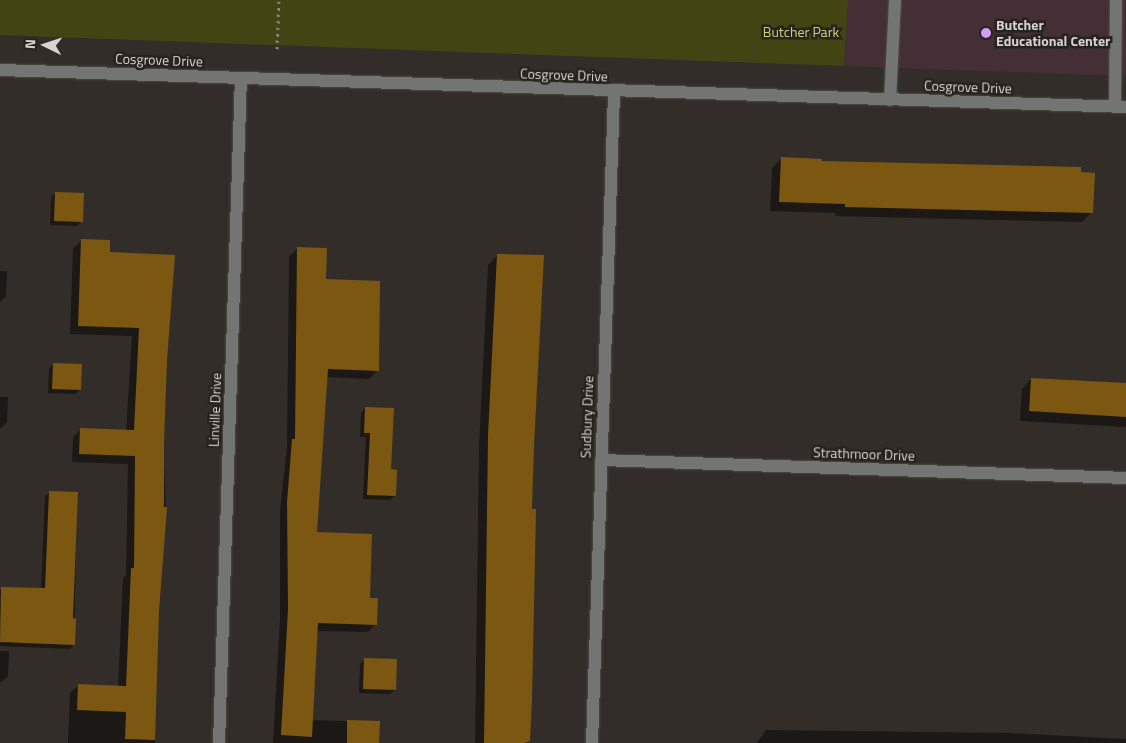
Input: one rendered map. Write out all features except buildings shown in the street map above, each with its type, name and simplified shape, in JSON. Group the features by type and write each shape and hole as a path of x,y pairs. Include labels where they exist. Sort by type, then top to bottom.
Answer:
{"street":[{"path":"890,100 895,0"},
{"path":"1116,0 1121,107"},
{"name":"Cosgrove Drive","path":"0,70 614,92 1121,107"},
{"name":"Linville Drive","path":"219,743 241,78"},
{"name":"Sudbury Drive","path":"592,743 614,92"},
{"name":"Strathmoor Drive","path":"601,460 1126,478"}],"path":[{"path":"277,49 279,0"}],"shaded area":[{"name":"Butcher Educational Center","path":"848,0 1126,0 1126,76 844,66"}],"green space":[{"name":"Butcher Park","path":"0,0 848,0 844,66 0,35"}],"place":[{"name":"Butcher Educational Center","path":"986,33"}]}
